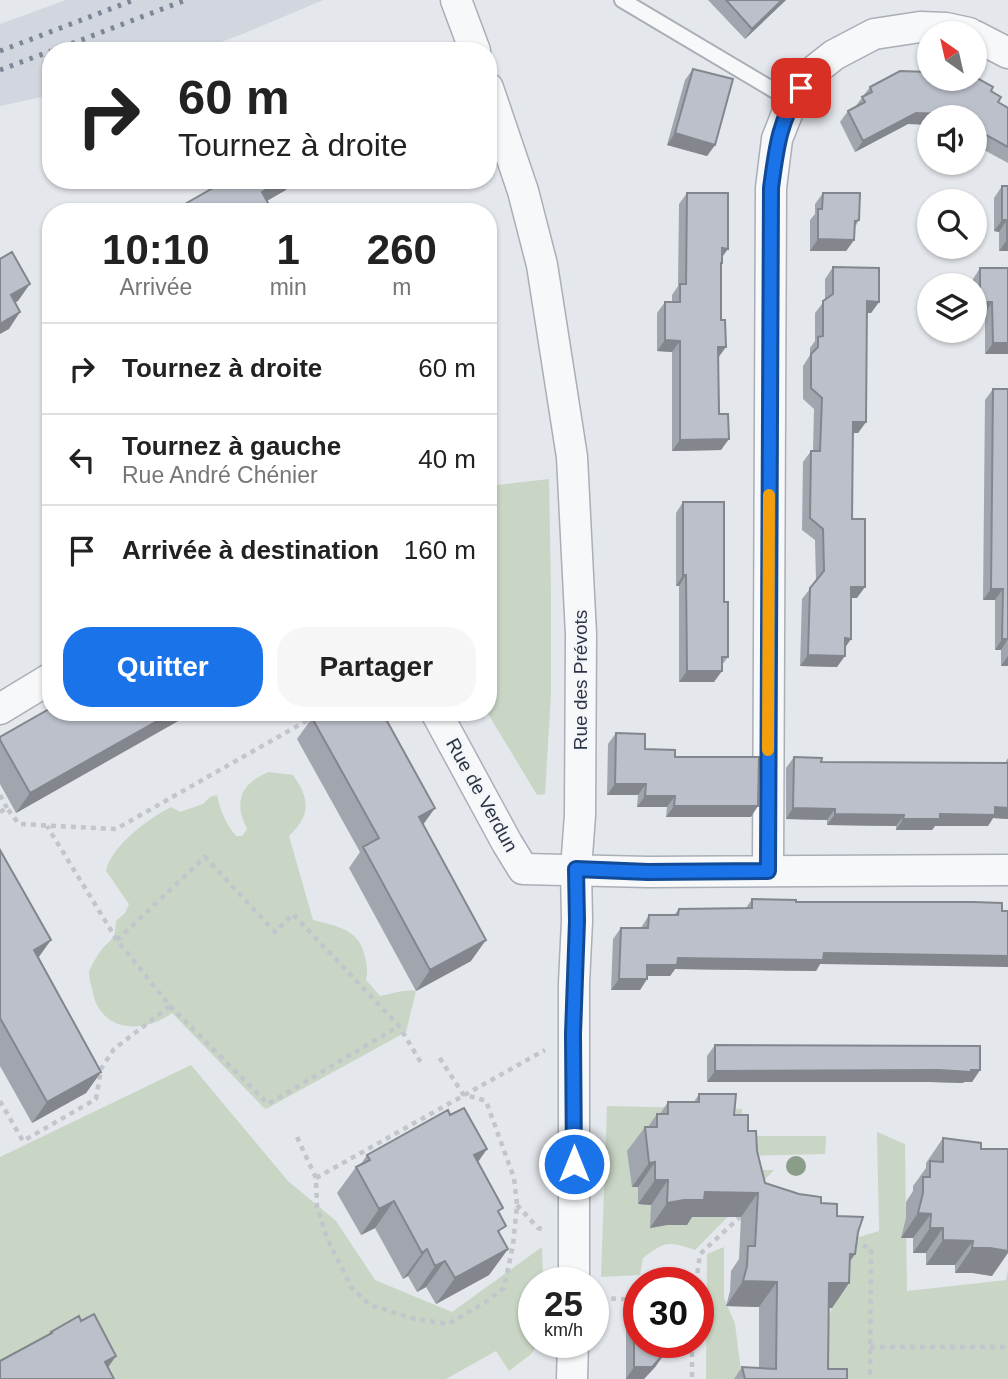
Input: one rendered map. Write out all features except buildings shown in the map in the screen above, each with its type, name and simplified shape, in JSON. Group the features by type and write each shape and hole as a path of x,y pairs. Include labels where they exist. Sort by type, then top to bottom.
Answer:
{"street":[{"path":"456,0 472,42"},
{"path":"768,871 771,188 777,139 792,101 810,74 834,55 874,34 917,27"},
{"path":"987,42 1008,53"},
{"name":"Rue des Prévots","path":"497,114 523,191 542,265 572,457 581,634 580,815 576,869 573,1034 574,1267"},
{"path":"0,709 42,683"},
{"name":"Rue de Verdun","path":"441,721 523,869 576,869"},
{"path":"576,869 648,872 1008,870"},
{"path":"572,1379 573,1358"}],"lane":[{"path":"622,0 792,101"}],"path":[{"path":"0,795 19,824 116,829 305,721"},
{"path":"0,812 7,808"},
{"path":"47,826 117,940 170,1006 268,1104 398,1026"},
{"path":"117,940 205,857 275,932 293,914 398,1026 423,1066"},
{"path":"0,1101 23,1141 96,1099 102,1069 114,1049 170,1006"},
{"path":"316,1178 573,1034"},
{"path":"298,1137 316,1178 317,1207 327,1238 351,1287 370,1305 415,1319 448,1324 504,1288 513,1245 517,1205 514,1178 486,1101 463,1094 439,1057"},
{"path":"698,1267 700,1254 744,1214"},
{"path":"848,1241 871,1248 870,1379"},
{"path":"870,1346 1008,1347"},
{"path":"692,1358 692,1379"}],"shaded area":[{"path":"66,0 323,0 221,42 42,42 42,97 0,106 0,24"}],"green space":[{"path":"549,479 551,694 545,794 537,795 492,721 497,721 497,485"},
{"path":"269,772 293,775 303,792 306,807 304,814 289,836 313,920 346,930 358,940 366,963 366,980 380,996 416,991 406,1032 266,1109 172,1013 148,1025 123,1025 112,1021 96,1003 89,973 98,954 114,935 116,921 125,913 129,904 106,871 115,852 123,843 142,825 171,807 180,812 203,804 210,797 217,795 229,826 236,836 242,836 247,829 241,810 242,795 259,776"},
{"path":"191,1065 288,1181 336,1221 375,1280 452,1312 542,1247 543,1267 518,1267 518,1358 526,1358 509,1371 496,1351 446,1379 0,1379 0,1157"},
{"path":"607,1106 742,1109 741,1136 826,1136 825,1154 739,1156 739,1170 774,1170 695,1250 673,1244 662,1246 643,1258 641,1267 623,1267 623,1276 609,1277 609,1267 601,1267"},
{"path":"877,1132 905,1144 907,1291 1006,1280 1008,1269 1008,1379 827,1379 821,1356 846,1241 879,1231"},
{"path":"724,1247 724,1298 735,1324 742,1379 706,1379 706,1358 714,1358 714,1267 707,1267 707,1254"}],"railway":[{"path":"0,51 134,0"},
{"path":"76,42 186,0"},
{"path":"0,70 42,54"}],"slow traffic":[{"path":"768,750 769,495"}],"route":[{"path":"574,1164 576,869 648,872 768,871 771,188 777,139 792,101 801,88"}]}
